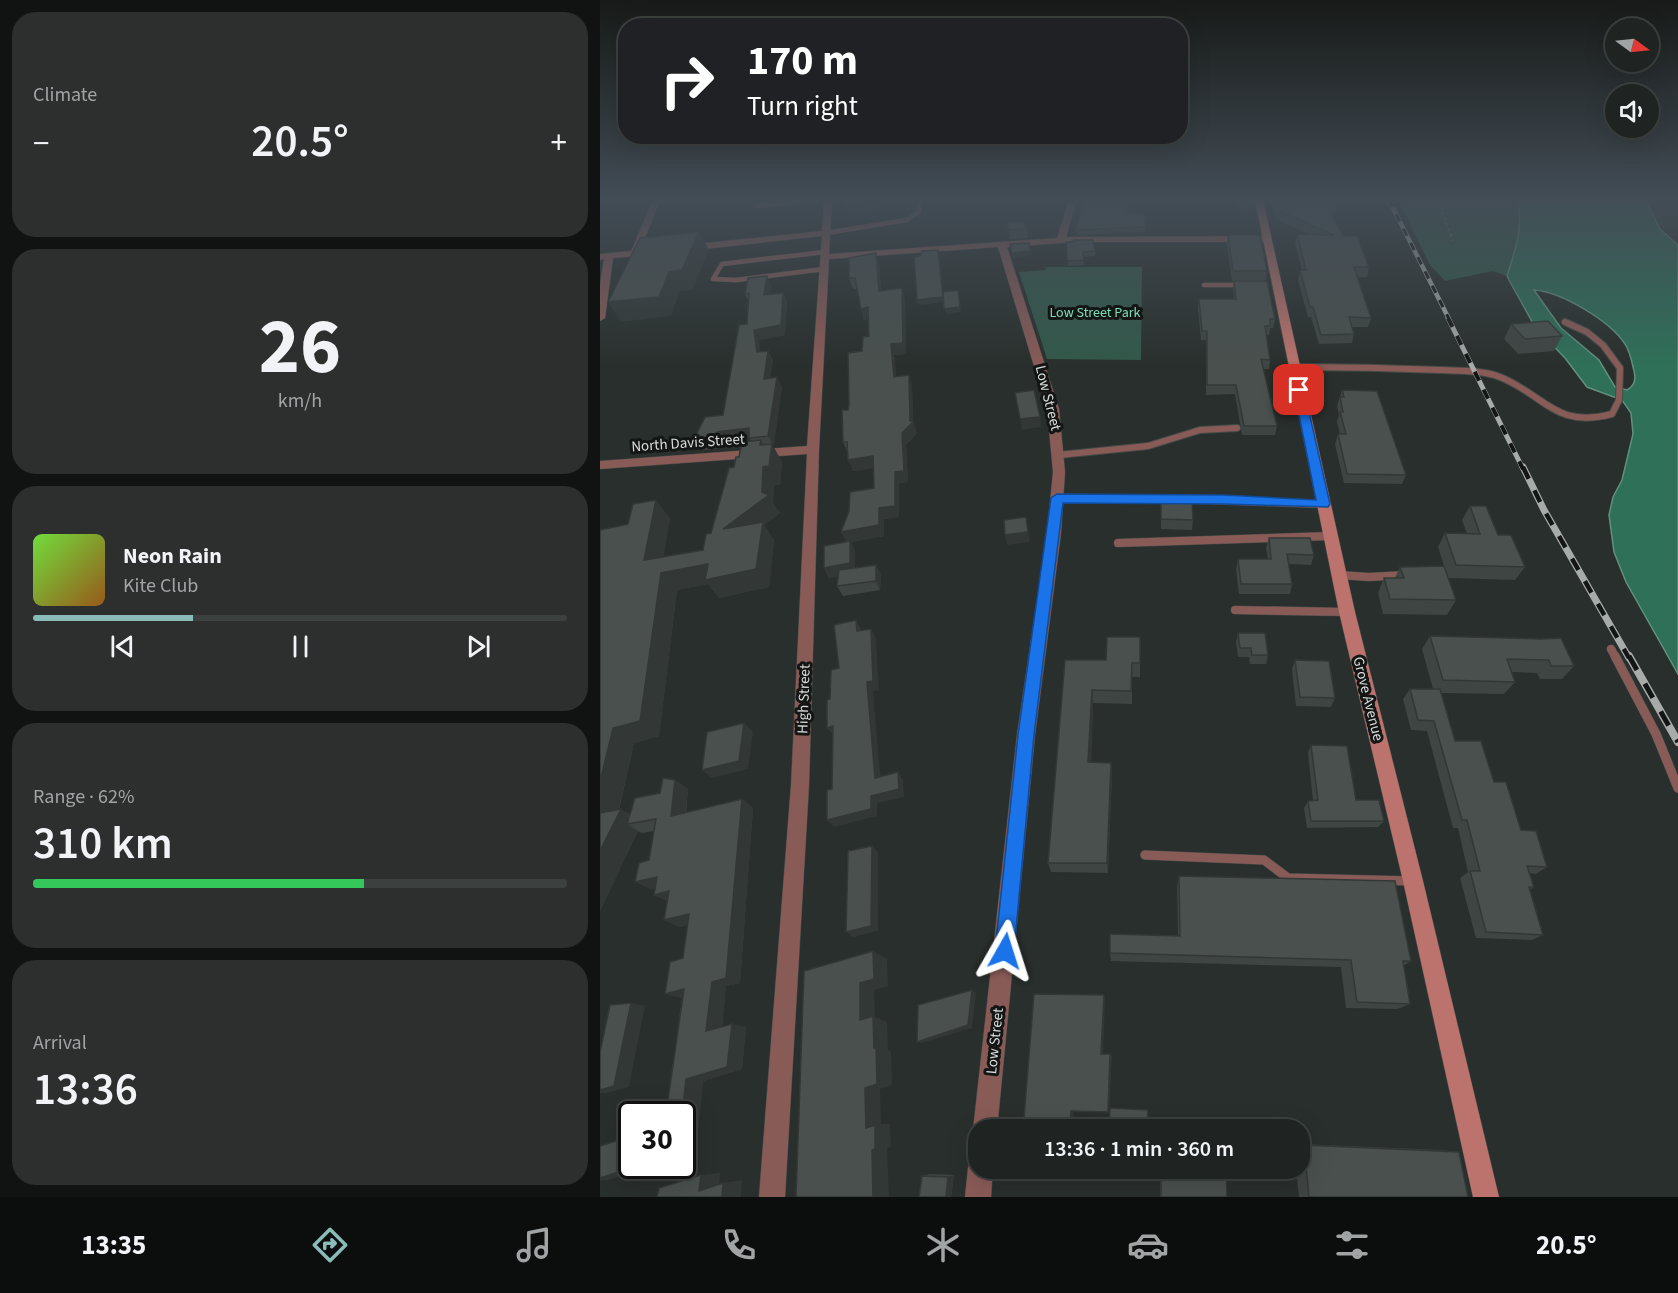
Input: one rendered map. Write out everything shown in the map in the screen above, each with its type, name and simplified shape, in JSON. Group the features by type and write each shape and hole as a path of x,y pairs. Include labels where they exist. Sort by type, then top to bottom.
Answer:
{"main road":[{"name":"Grove Avenue","path":"1268,256 1271,285 1294,367 1347,612 1413,881 1486,1197"}],"street":[{"path":"600,318 605,256"},
{"name":"High Street","path":"772,1197 800,785 813,450 825,256"},
{"path":"825,260 874,256"},
{"name":"Low Street","path":"986,1119 1026,735 1057,498 1059,455 1053,409 1005,256"},
{"name":"North Davis Street","path":"600,465 813,450"},
{"path":"978,1197 980,1179"}],"lane":[{"path":"825,260 736,280 713,279 722,264 825,260"},
{"path":"1204,285 1246,285"},
{"path":"1294,367 1398,368 1487,373 1502,378 1557,412 1578,418 1593,419 1612,414 1619,400 1620,368 1612,354 1587,332 1565,322"},
{"path":"1059,455 1148,446 1200,430 1237,428"},
{"path":"1057,498 1323,504"},
{"path":"1118,543 1330,536"},
{"path":"1339,575 1369,577 1413,574"},
{"path":"1235,610 1347,612"},
{"path":"1611,650 1656,734 1678,788"},
{"path":"1145,855 1264,860 1288,878 1413,881"}],"green space":[{"path":"1426,256 1513,256 1507,276 1493,271 1445,281 1430,265"},
{"name":"Low Street Park","path":"1045,267 1142,267 1141,360 1047,359 1019,272 1046,270"}],"shaded area":[{"path":"1513,256 1678,256 1678,674 1626,582 1614,552 1609,515 1613,497 1622,480 1633,434 1631,413 1622,400 1587,387 1565,358 1535,327 1507,276","holes":["1534,290 1558,296 1597,317 1618,335 1628,350 1635,374 1630,388 1627,390 1615,387 1599,360 1561,328"]}],"building":[{"path":"631,256 688,256 682,270 669,272 659,297 608,302"},
{"path":"876,256 879,291 902,288 903,343 891,344 894,377 909,375 910,421 913,422 902,433 904,471 895,472 895,506 879,508 879,525 841,532 849,511 850,492 874,488 873,456 848,460 847,442 843,442 842,410 848,410 849,404 848,353 862,351 863,337 869,336 868,307 861,309 855,278 849,278 849,258"},
{"path":"939,256 943,297 917,300 914,257"},
{"path":"1067,256 1083,256 1084,260 1067,261"},
{"path":"1231,256 1264,256 1267,271 1233,271"},
{"path":"1302,256 1365,256 1369,267 1354,267 1371,318 1349,317 1354,334 1321,335 1313,307 1310,307 1300,270 1306,270"},
{"path":"767,276 764,295 783,293 781,325 754,330 757,352 768,351 764,379 777,377 768,436 749,438 749,428 717,432 715,438 697,440 699,435 696,435 705,417 723,415 739,325 747,324 749,293 745,294 748,278"},
{"path":"1234,281 1267,281 1275,319 1270,319 1270,326 1265,326 1270,360 1261,359 1277,426 1244,426 1236,385 1207,385 1207,331 1202,331 1199,299 1236,299"},
{"path":"958,290 960,307 944,309 943,292"},
{"path":"1548,321 1562,336 1525,339 1511,324"},
{"path":"1034,390 1040,417 1020,419 1015,393"},
{"path":"1342,390 1377,391 1406,475 1347,474 1338,434 1346,434 1340,412 1343,412 1340,397 1344,397"},
{"path":"761,440 760,445 772,444 769,466 763,467 762,492 769,495 723,529 763,522 756,569 705,580 708,564 661,573 640,721 613,728 600,782 600,530 628,524 633,504 656,500 644,560 703,550 706,534 711,533 729,468 734,467 736,457 739,457 742,442"},
{"path":"1161,497 1192,497 1193,520 1161,519"},
{"path":"1470,506 1486,506 1498,535 1511,535 1525,567 1456,565 1445,533 1480,534"},
{"path":"1026,517 1028,532 1005,535 1004,520"},
{"path":"1269,538 1310,538 1314,555 1287,554 1292,584 1241,584 1238,559 1271,559"},
{"path":"850,541 850,563 824,568 824,546"},
{"path":"876,565 876,581 837,586 839,570"},
{"path":"1444,566 1456,600 1390,599 1384,578 1404,578 1400,567"},
{"path":"856,620 857,631 871,629 873,681 867,682 875,778 898,772 899,789 871,796 871,809 827,820 827,790 832,789 833,726 827,728 827,700 830,699 831,670 839,668 834,625"},
{"path":"1238,633 1265,633 1268,655 1252,655 1251,648 1240,648"},
{"path":"1430,636 1561,638 1574,666 1551,666 1549,660 1507,659 1515,682 1443,680"},
{"path":"1107,637 1140,637 1140,663 1132,663 1131,691 1092,690 1088,762 1111,763 1107,863 1048,863 1065,660 1106,660"},
{"path":"1295,660 1329,661 1335,698 1300,697"},
{"path":"1410,689 1440,689 1455,741 1481,741 1494,782 1506,782 1521,830 1536,831 1547,867 1527,866 1534,887 1529,887 1543,935 1486,932 1470,871 1480,871 1467,820 1462,820 1434,721 1418,720"},
{"path":"744,723 739,761 702,770 707,732"},
{"path":"1311,745 1347,746 1356,800 1379,800 1384,821 1311,821 1308,801 1318,800"},
{"path":"663,778 675,780 671,816 742,799 726,978 712,982 706,1031 732,1024 727,1067 686,1079 684,1101 668,1101 684,989 665,994 670,962 683,958 689,914 664,920 669,891 654,895 657,877 635,882 639,863 649,860 656,819 627,824 635,798 660,793"},
{"path":"621,809 600,851 600,813"},
{"path":"872,846 871,926 846,932 848,851"},
{"path":"1179,876 1395,881 1411,961 1403,961 1410,1004 1357,1002 1351,960 1110,953 1110,934 1180,936"},
{"path":"873,951 874,979 860,983 860,1020 873,1016 874,1048 876,1047 877,1084 865,1088 866,1128 875,1125 875,1149 872,1150 873,1197 796,1197 804,971"},
{"path":"972,990 968,1025 917,1042 918,1005"},
{"path":"1034,994 1104,995 1101,1054 1110,1054 1108,1112 1071,1111 1071,1119 1024,1119"},
{"path":"631,1003 614,1086 600,1090 600,1052 610,1005"},
{"path":"1110,1108 1148,1110 1148,1119 1110,1119"},
{"path":"618,1140 618,1172 600,1178 600,1146"},
{"path":"1310,1145 1459,1152 1468,1197 1309,1197 1307,1179 1310,1179"},
{"path":"701,1175 699,1191 723,1183 722,1197 657,1197 659,1188 688,1179 696,1179 696,1177"},
{"path":"922,1176 948,1177 946,1197 919,1197"},
{"path":"1161,1179 1226,1179 1227,1197 1161,1197"}],"railway":[{"path":"1417,256 1449,319"},
{"path":"1448,318 1523,469"},
{"path":"1523,467 1544,510 1629,658"},
{"path":"1629,656 1678,742"}],"route":[{"path":"1005,951 1026,735 1057,498 1323,504 1299,390"}]}
